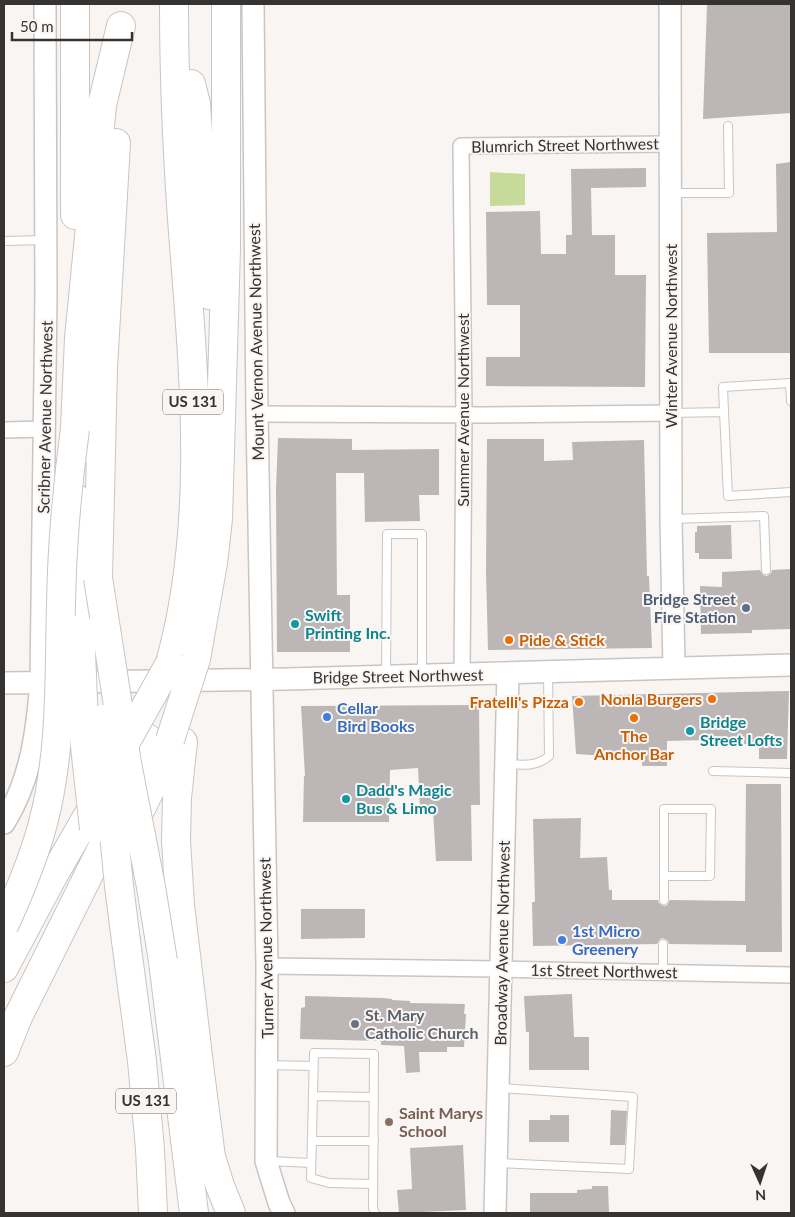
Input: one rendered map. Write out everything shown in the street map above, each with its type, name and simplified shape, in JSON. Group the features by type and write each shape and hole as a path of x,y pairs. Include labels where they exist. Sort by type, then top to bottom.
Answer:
{"highway":[{"path":"4,1052 18,1017 62,925 120,850 154,782 157,740 183,661 192,622 213,563 218,519 224,369 226,4"},
{"path":"174,9 196,104 207,254 212,370 220,436"},
{"name":"US 131","path":"174,9 180,181 192,340 195,491 191,542 192,622"},
{"path":"121,15 102,105 79,338 75,430 85,746 96,843 126,941"},
{"name":"US 131","path":"121,15 103,368 98,578 102,706 119,886 142,1061 150,1148 153,1213"},
{"path":"75,16 75,286 79,338"},
{"path":"4,968 43,822 54,762 59,708 61,602 66,502 75,430"},
{"path":"98,578 127,763 158,922 194,1213"},
{"path":"14,927 105,785 157,740 183,661"},
{"path":"157,740 176,798 176,841 180,904 212,1157 220,1186 231,1213"}],"street":[{"name":"Scribner Avenue Northwest","path":"4,823 12,810 28,769 38,727 41,682 46,240 45,4"},
{"name":"Mount Vernon Avenue Northwest","path":"253,4 261,680"},
{"name":"Winter Avenue Northwest","path":"670,4 671,520 674,668"},
{"name":"Blumrich Street Northwest","path":"461,146 670,144"},
{"name":"Summer Avenue Northwest","path":"461,146 464,414 462,674"},
{"path":"257,414 672,413"},
{"path":"4,430 44,429"},
{"name":"Bridge Street Northwest","path":"4,683 261,680 791,665"},
{"name":"Broadway Avenue Northwest","path":"495,1213 508,673"},
{"name":"Turner Avenue Northwest","path":"261,680 268,966 266,1161 284,1213"},
{"name":"1st Street Northwest","path":"268,966 791,976"}],"lane":[{"path":"670,192 729,194 728,126"},
{"path":"4,241 46,240"},
{"path":"791,400 790,383 723,387 728,496 791,492"},
{"path":"672,413 724,412"},
{"path":"671,520 764,516 766,570"},
{"path":"386,676 387,534 422,534 422,675"},
{"path":"505,763 527,766 541,763 549,756 548,672"},
{"path":"713,771 791,773"},
{"path":"664,876 710,876 711,809 664,809 664,876 664,900"},
{"path":"663,944 663,973"},
{"path":"373,1184 329,1183 311,1178 314,1053 374,1054 373,1184 375,1213"},
{"path":"266,1065 313,1066"},
{"path":"496,1163 629,1169 633,1097 498,1088"},
{"path":"313,1096 374,1097"},
{"path":"312,1141 374,1141"},
{"path":"266,1161 311,1163"}],"green space":[{"path":"490,172 525,174 525,205 490,206"}],"building":[{"path":"707,4 791,4 791,113 703,119"},
{"path":"791,162 791,353 709,353 707,233 777,232 776,164"},
{"path":"646,168 646,187 591,188 592,235 615,235 615,275 646,275 645,387 486,386 486,357 520,357 520,305 487,305 486,212 540,211 541,254 566,254 566,235 572,235 571,169"},
{"path":"278,438 352,439 352,450 439,449 439,495 419,495 420,521 365,522 364,473 336,473 337,595 350,595 350,652 277,652 276,489"},
{"path":"487,439 544,439 544,461 573,460 572,442 644,440 647,576 649,576 652,648 488,650 486,572"},
{"path":"731,525 732,559 699,559 699,553 695,553 695,532 697,532 697,526"},
{"name":"Bridge Street Fire Station","path":"791,569 791,629 752,630 752,633 701,634 700,586 722,587 722,572 760,570 763,575 767,576 772,570"},
{"path":"789,691 787,759 759,759 759,744 744,744 744,739 667,741 667,766 642,766 642,752 606,752 606,756 576,754 572,696"},
{"path":"479,705 480,805 471,805 472,861 436,861 433,810 420,811 418,768 390,770 389,822 303,822 305,776 301,706"},
{"path":"746,784 781,784 782,952 746,952 746,945 669,944 663,938 657,944 533,946 532,902 535,902 533,819 581,818 580,858 607,857 609,890 612,890 612,900 658,900 664,906 670,900 745,901"},
{"path":"301,909 365,909 365,938 301,939"},
{"path":"572,994 574,1037 589,1037 589,1070 529,1070 529,1032 526,1032 524,996"},
{"name":"St. Mary Catholic Church","path":"305,996 383,998 410,1001 410,1003 465,1004 464,1047 447,1047 447,1052 419,1052 420,1072 406,1073 404,1046 381,1045 381,1041 300,1039 301,1008 305,1007"},
{"path":"611,1110 627,1111 625,1145 610,1145"},
{"path":"550,1115 569,1115 569,1142 529,1142 529,1120 550,1120"},
{"path":"463,1145 466,1210 399,1213 397,1190 412,1189 410,1148"},
{"path":"592,1186 608,1186 609,1213 530,1213 530,1193 577,1193 577,1190 592,1189"}],"place":[{"name":"Bridge Street Fire Station","path":"746,608"},
{"name":"Swift Printing Inc.","path":"295,624"},
{"name":"Pide & Stick","path":"509,640"},
{"name":"Nonla Burgers","path":"712,699"},
{"name":"Fratelli's Pizza","path":"579,702"},
{"name":"Cellar Bird Books","path":"327,717"},
{"name":"The Anchor Bar","path":"634,718"},
{"name":"Bridge Street Lofts","path":"690,731"},
{"name":"Dadd's Magic Bus & Limo","path":"346,799"},
{"name":"1st Micro Greenery","path":"562,940"},
{"name":"St. Mary Catholic Church","path":"355,1024"},
{"name":"Saint Marys School","path":"389,1122"}]}
